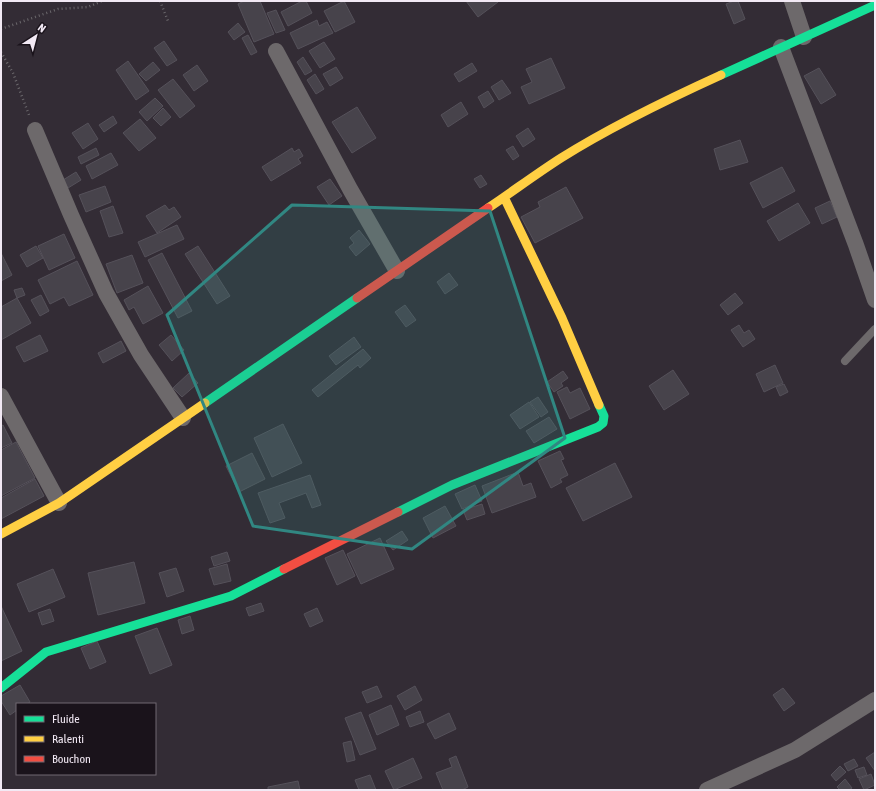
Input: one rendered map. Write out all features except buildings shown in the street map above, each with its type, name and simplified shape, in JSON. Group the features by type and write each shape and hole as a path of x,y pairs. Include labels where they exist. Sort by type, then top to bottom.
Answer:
{"street":[{"path":"792,1 804,37"},
{"path":"1,534 59,503 561,158 616,126 675,96 875,5"},
{"path":"781,48 856,245 875,300"},
{"path":"276,51 350,189 397,271"},
{"path":"35,130 106,293 141,355 183,418"},
{"path":"1,688 46,652 230,596 452,486 598,427 603,423 604,416 562,318 504,197"},
{"path":"1,396 59,503"},
{"path":"707,790 795,750 875,700"}],"lane":[{"path":"845,361 875,329"}],"path":[{"path":"1,29 58,9 88,7 102,1"},
{"path":"160,1 168,21"},
{"path":"1,52 13,73 35,130"}],"highlighted area":[{"path":"292,205 490,211 565,438 412,549 253,526 167,315"}],"traffic: fast":[{"path":"721,75 875,5"},
{"path":"205,403 357,298"},
{"path":"398,512 452,485 598,427 603,423 604,416 599,405"},
{"path":"1,688 46,652 231,596 284,569"}],"traffic: slow":[{"path":"488,208 580,146 620,124 721,75"},
{"path":"504,197 562,318 599,405"},
{"path":"1,534 59,503 205,403"}],"traffic: jam":[{"path":"357,298 488,208"},
{"path":"284,569 398,512"}]}
